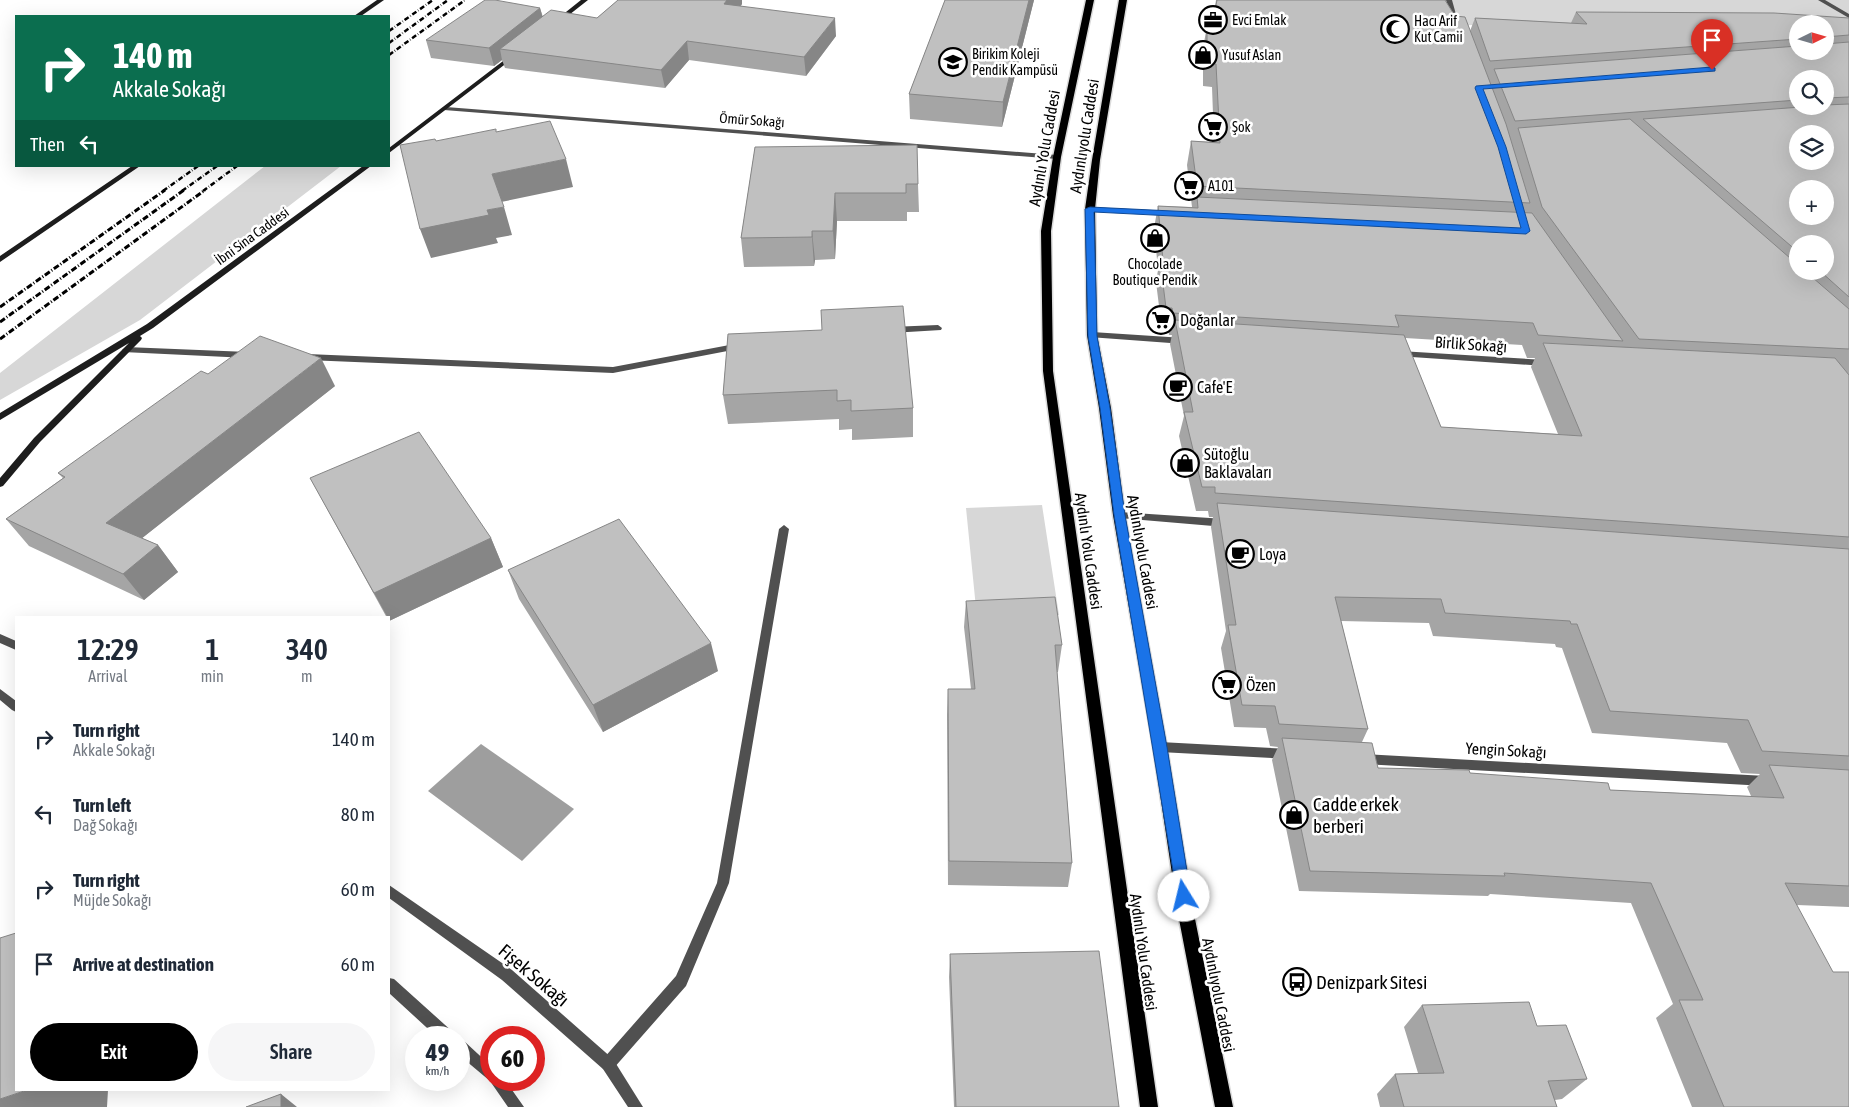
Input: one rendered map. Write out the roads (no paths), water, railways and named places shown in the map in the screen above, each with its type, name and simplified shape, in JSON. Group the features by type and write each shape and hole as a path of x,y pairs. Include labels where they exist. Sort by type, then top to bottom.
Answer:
{"main road":[{"name":"Aydınlı Yolu Caddesi","path":"1090,0 1056,157 1046,231 1048,371 1149,1107"},
{"name":"Aydınlıyolu Caddesi","path":"1123,0 1096,160 1090,209 1092,336 1105,408 1119,515 1160,747 1186,914 1224,1107"}],"street":[{"path":"358,15 381,0"},
{"path":"554,24 585,0"},
{"path":"1449,0 1462,39"},
{"path":"1821,0 1849,16"},
{"path":"390,150 516,54"},
{"name":"Ömür Sokağı","path":"446,109 1056,157"},
{"path":"0,260 136,167"},
{"name":"İbni Sina Caddesi","path":"150,326 367,167"},
{"path":"1090,209 1179,214"},
{"path":"0,484 38,440 150,326"},
{"path":"0,416 150,326"},
{"path":"881,330 938,328"},
{"path":"1092,336 1192,342"},
{"path":"295,357 613,370 748,345"},
{"path":"126,350 255,355"},
{"name":"Birlik Sokağı","path":"1392,354 1551,364"},
{"path":"1119,515 1238,524"},
{"path":"608,1064 681,981 723,883 784,529"},
{"path":"0,638 15,646"},
{"path":"0,694 15,706"},
{"path":"1160,747 1300,755"},
{"name":"Yengin Sokağı","path":"1350,758 1779,782"},
{"name":"Fişek Sokağı","path":"390,892 507,975 608,1064 636,1107"},
{"path":"390,985 436,1026"},
{"path":"470,1056 480,1065"},
{"path":"505,1091 517,1107"}],"railway":[{"path":"390,30 433,0"},
{"path":"390,42 448,0"},
{"path":"390,54 465,0"},
{"path":"163,191 197,167"},
{"path":"182,191 216,167"},
{"path":"203,191 236,167"},
{"path":"0,307 165,190"},
{"path":"0,322 184,190"},
{"path":"0,339 205,190"}],"place":[{"name":"Evci Emlak","path":"1213,20"},
{"name":"Hacı Arif Kut Camii","path":"1395,29"},
{"name":"Yusuf Aslan","path":"1203,55"},
{"name":"Birikim Koleji Pendik Kampüsü","path":"953,62"},
{"name":"Şok","path":"1213,127"},
{"name":"A101","path":"1189,186"},
{"name":"Chocolade Boutique Pendik","path":"1155,238"},
{"name":"Doğanlar","path":"1161,320"},
{"name":"Cafe'E","path":"1178,387"},
{"name":"Sütoğlu Baklavaları","path":"1185,463"},
{"name":"Loya","path":"1240,554"},
{"name":"Özen","path":"1227,685"},
{"name":"Cadde erkek berberi","path":"1294,815"},
{"name":"Denizpark Sitesi","path":"1297,982"}]}
